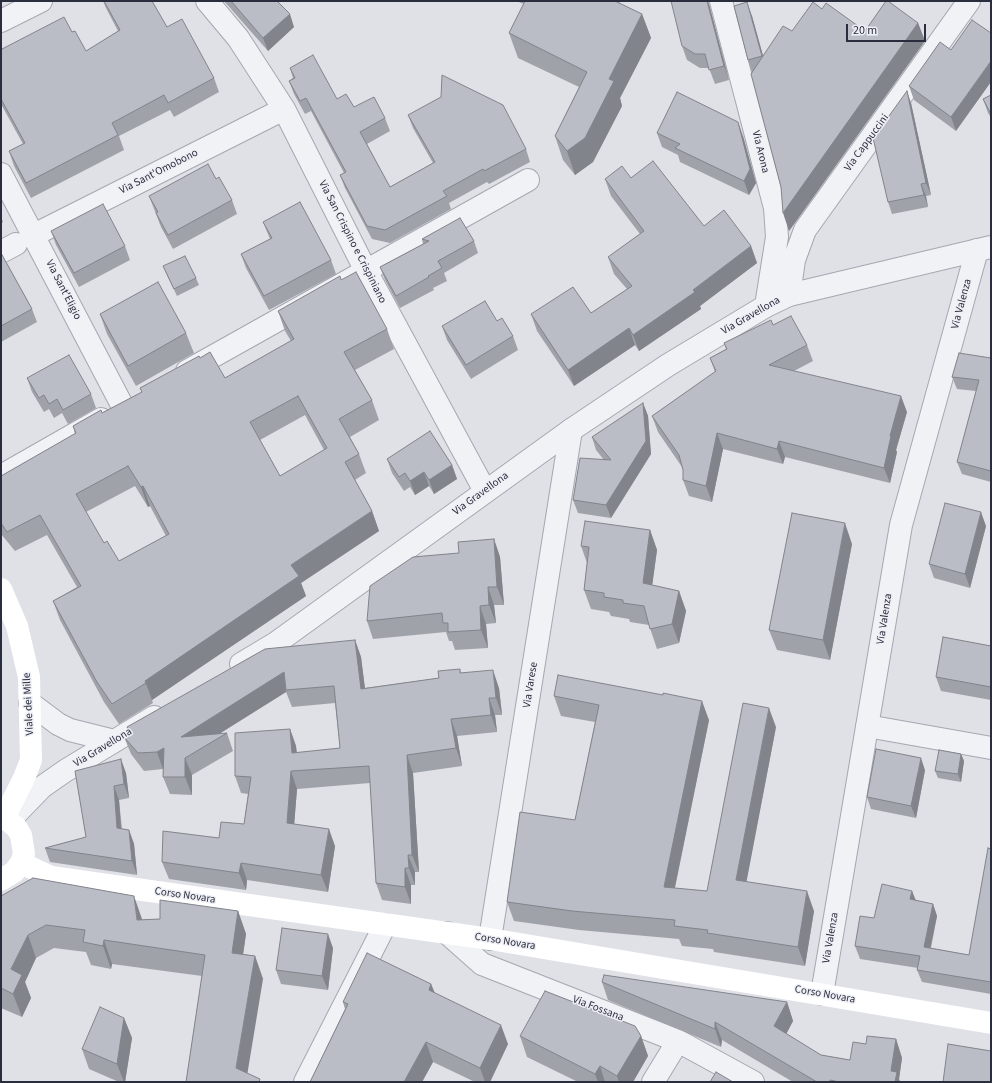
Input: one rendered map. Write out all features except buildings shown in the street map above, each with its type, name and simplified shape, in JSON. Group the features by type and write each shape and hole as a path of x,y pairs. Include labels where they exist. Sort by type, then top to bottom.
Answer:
{"main road":[{"name":"Viale dei Mille","path":"1,589 19,633 30,677 31,760 5,818"},
{"path":"1,880 14,872 21,863 24,854 21,835 5,818"},
{"name":"Corso Novara","path":"21,863 51,877 447,933 991,1023"}],"street":[{"path":"1,21 41,1"},
{"name":"Via San Crispino e Crispiniano","path":"207,1 238,38 284,109 366,271 485,491"},
{"name":"Via Arona","path":"721,1 774,208 777,237 766,306"},
{"name":"Via Cappuccini","path":"789,295 794,260 804,230 969,1"},
{"name":"Via Sant'Omobono","path":"17,244 284,109"},
{"name":"Via Sant'Eligio","path":"1,174 17,244 130,403 1,476"},
{"path":"172,380 528,180"},
{"name":"Via Gravellona","path":"222,676 276,643 485,491 572,430 668,365 766,306 789,295 984,248"},
{"name":"Via Valenza","path":"822,994 901,525 984,248"},
{"name":"Via Varese","path":"490,940 572,430"},
{"path":"30,703 58,724 70,730 114,741"},
{"name":"Via Gravellona","path":"5,818 42,787 168,708"},
{"path":"867,726 991,748"},
{"path":"305,1082 385,924"},
{"name":"Via Fossana","path":"447,933 482,964 678,1041 753,1082"},
{"path":"654,1082 678,1041"}]}
